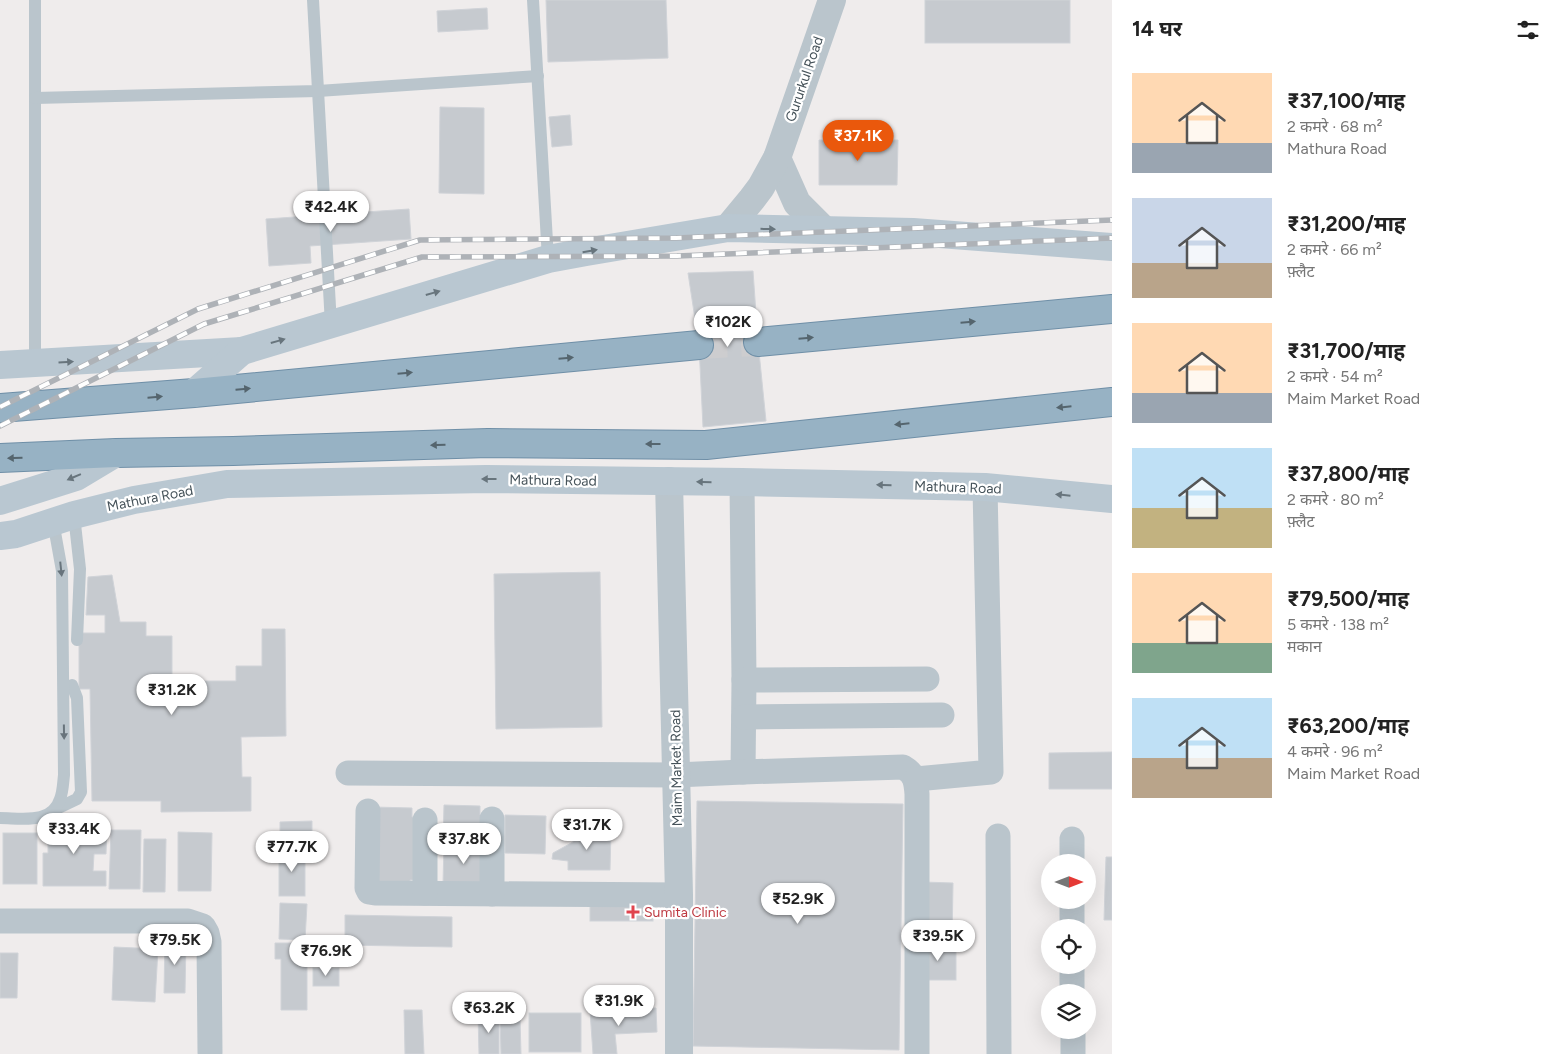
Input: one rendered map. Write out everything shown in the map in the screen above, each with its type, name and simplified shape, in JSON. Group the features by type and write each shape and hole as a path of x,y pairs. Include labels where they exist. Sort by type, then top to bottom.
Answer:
{"highway":[{"path":"758,342 1112,309"},
{"path":"0,408 194,394 699,345"},
{"path":"0,458 488,443 706,445 1112,402"}],"main road":[{"path":"0,365 242,351 548,259 728,228 913,232 1112,246"},
{"path":"194,394 242,351"},
{"path":"0,501 76,477 116,453"},
{"name":"Mathura Road","path":"0,536 16,534 64,518 134,500 227,484 486,479 742,482 985,487 1112,500"}],"street":[{"name":"Gururkul Road","path":"728,228 743,212 761,187 777,158 832,0"},
{"path":"777,158 797,203 824,230"},
{"name":"Maim Market Road","path":"669,481 679,895 679,1054"},
{"path":"742,482 743,772"},
{"path":"916,779 991,772 985,487"},
{"path":"744,680 927,678"},
{"path":"744,717 942,715"},
{"path":"348,773 676,775 903,767 910,771 916,779 917,1054"},
{"path":"368,812 367,888 369,892 679,895"},
{"path":"492,819 492,894"},
{"path":"425,820 425,893"},
{"path":"998,836 999,1054"},
{"path":"0,921 188,921 203,926 209,942 210,1052"},
{"path":"1073,1039 1073,1054"}],"lane":[{"path":"35,0 35,364"},
{"path":"313,0 331,325"},
{"path":"533,0 548,259"},
{"path":"35,98 318,90 538,76"},
{"path":"64,518 80,569 77,640"},
{"path":"54,810 60,799 64,775 62,571 64,518"},
{"path":"0,818 38,819 77,799 80,792 77,698 72,685"}],"building":[{"path":"546,0 666,0 668,58 548,62"},
{"path":"925,0 1070,0 1070,43 925,43"},
{"path":"487,8 488,29 438,32 437,11"},
{"path":"440,107 484,108 484,194 439,193"},
{"path":"570,115 572,145 552,147 549,117"},
{"path":"819,140 898,140 897,185 819,185"},
{"path":"409,209 411,239 310,246 311,263 269,266 266,219"},
{"path":"753,271 766,421 703,427 699,345 688,273"},
{"path":"600,572 602,727 496,729 494,574"},
{"path":"112,575 120,622 146,622 146,636 172,636 172,681 236,681 236,666 262,666 262,629 285,629 286,736 241,737 242,777 251,777 251,811 161,812 161,801 92,801 90,689 79,689 79,633 105,633 105,615 86,615 88,577"},
{"path":"1112,752 1112,789 1049,789 1049,753"},
{"path":"697,801 903,804 899,1050 693,1046"},
{"path":"444,805 480,806 480,815 487,815 481,843 443,843"},
{"path":"373,807 412,808 412,817 418,817 417,880 410,880 410,886 371,885"},
{"path":"505,815 546,816 545,854 505,853"},
{"path":"312,821 312,836 306,836 306,846 280,846 280,822"},
{"path":"48,824 107,825 106,854 94,854 93,871 106,871 106,886 43,886 43,853 48,853"},
{"path":"111,830 141,830 140,889 109,889"},
{"path":"575,830 611,830 610,870 568,870 568,861 552,859 553,853 573,842"},
{"path":"178,832 212,833 211,891 178,891"},
{"path":"3,833 37,833 37,884 3,884"},
{"path":"144,839 166,839 165,892 143,892"},
{"path":"444,845 478,845 478,854 486,854 486,884 443,884"},
{"path":"279,850 305,850 305,896 279,896"},
{"path":"1106,857 1112,857 1112,920 1104,920"},
{"path":"923,882 953,883 952,941 921,940"},
{"path":"590,902 653,902 653,921 590,921"},
{"path":"280,903 307,904 305,940 279,939"},
{"path":"345,915 452,917 452,947 345,945"},
{"path":"165,938 186,939 185,993 164,993"},
{"path":"275,943 307,943 307,1010 281,1010 281,959 275,959"},
{"path":"921,944 956,944 956,980 921,980"},
{"path":"114,947 158,949 155,1002 112,1000"},
{"path":"0,953 18,953 17,998 0,998"},
{"path":"313,968 339,968 339,986 313,986"},
{"path":"656,1008 657,1032 615,1034 617,1054 593,1054 590,1011"},
{"path":"404,1010 422,1010 424,1054 405,1054"},
{"path":"499,1013 499,1054 479,1054 478,1014"},
{"path":"529,1013 581,1013 581,1052 529,1052"},
{"path":"500,1018 520,1018 521,1054 501,1054"}],"tunnel":[{"path":"699,345 758,342"}],"railway":[{"path":"0,407 198,309 420,240 676,238 1112,220"},
{"path":"0,426 204,324 422,257 677,256 1112,238"}],"place":[{"name":"Sumita Clinic","path":"633,912"}]}
